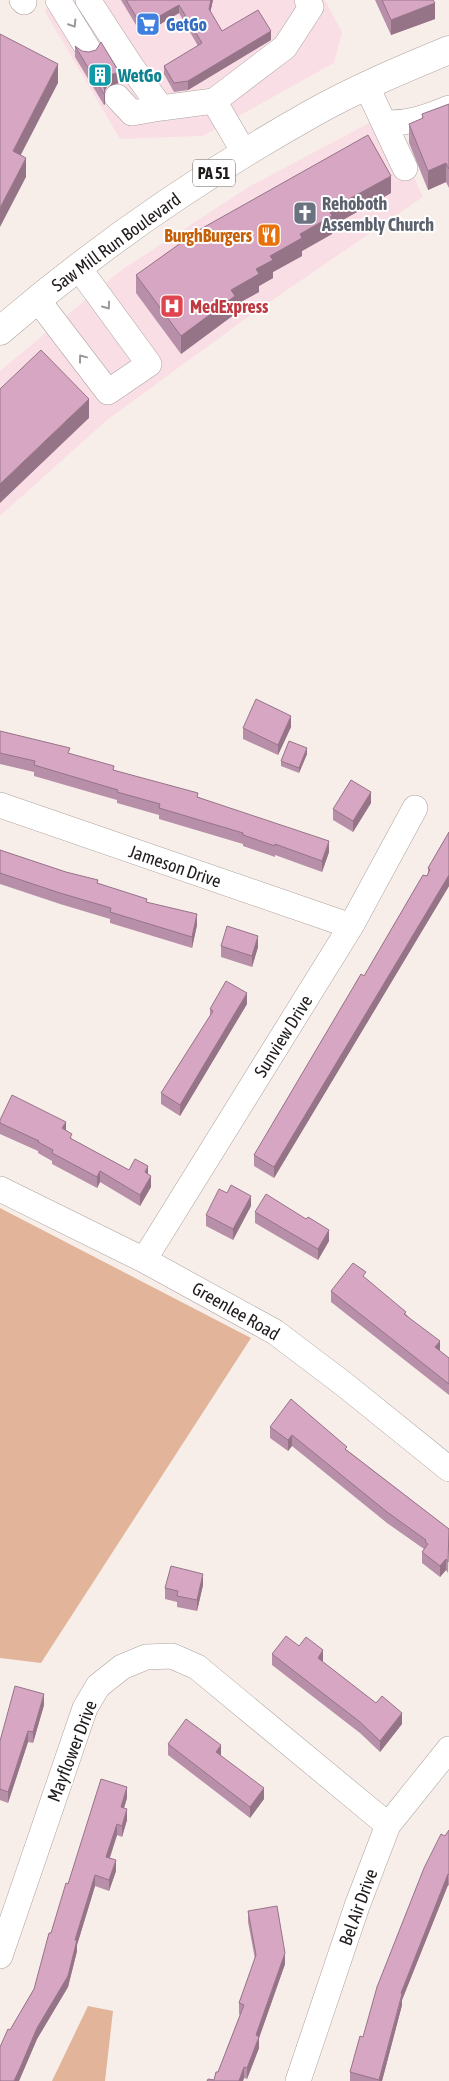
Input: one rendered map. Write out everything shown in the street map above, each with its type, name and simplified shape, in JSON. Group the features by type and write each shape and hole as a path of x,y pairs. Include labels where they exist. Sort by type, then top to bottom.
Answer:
{"highway":[{"name":"Saw Mill Run Boulevard","path":"0,331 37,299 122,234 245,154 312,113 449,50"}],"street":[{"path":"58,0 88,48"},
{"path":"88,0 130,66 161,108"},
{"path":"117,97 132,113 214,101 285,47 310,7 306,0"},
{"path":"367,87 405,168"},
{"path":"214,101 245,154"},
{"path":"384,123 402,124 449,108"},
{"path":"37,299 108,392 148,364 78,267"},
{"name":"Jameson Drive","path":"0,805 351,926"},
{"name":"Sunview Drive","path":"144,1260 351,926 416,808"},
{"name":"Greenlee Road","path":"0,1189 144,1260 275,1332 345,1384 449,1469"},
{"name":"Mayflower Drive","path":"0,1956 86,1708 98,1686 122,1667 146,1657 172,1656 197,1667 388,1825"},
{"name":"Bel Air Drive","path":"298,2081 357,1906 388,1825 449,1750"}],"shaded area":[{"path":"49,0 325,0 342,32 334,63 203,136 120,139 45,12"},
{"path":"386,114 423,197 252,314 107,420 0,516 0,371 120,271 250,186"},
{"path":"0,1208 251,1338 41,1663 0,1658"},
{"path":"88,2006 113,2011 105,2081 52,2081"}],"building":[{"name":"GetGo","path":"126,0 211,0 209,9 222,31 258,10 271,31 188,81 174,83 164,66 202,43 179,5 142,26"},
{"path":"382,0 433,0 435,3 391,20"},
{"path":"0,34 58,64 13,151 26,158 0,208"},
{"path":"101,42 119,72 107,76 103,82 104,94 75,46 82,51 89,52 96,50"},
{"path":"449,104 449,169 446,163 428,171 409,124 423,118 422,114"},
{"path":"368,135 391,176 329,210 332,216 300,234 302,238 270,256 273,260 256,269 259,274 231,290 235,296 181,336 136,275 199,230"},
{"path":"41,350 89,399 0,484 0,389"},
{"path":"256,699 291,716 278,745 243,728"},
{"path":"0,731 70,748 68,753 114,766 113,770 198,793 197,797 329,841 322,861 243,835 243,833 159,808 160,804 117,792 118,790 34,765 35,761 0,753"},
{"path":"289,741 307,748 299,768 281,761"},
{"path":"351,780 371,792 353,821 333,809"},
{"path":"449,832 449,875 274,1167 254,1155 361,974 364,976 423,875 427,876 430,869 428,868"},
{"path":"0,850 66,872 98,880 97,883 147,899 146,902 197,914 192,937 110,912 111,908 0,873"},
{"path":"227,926 258,936 252,956 221,946"},
{"path":"226,981 247,993 180,1105 161,1093 213,1011 210,1009"},
{"path":"12,1095 66,1122 62,1128 72,1134 70,1138 129,1170 135,1159 148,1166 145,1172 151,1176 140,1195 100,1171 97,1177 52,1153 53,1150 39,1141 0,1123"},
{"path":"231,1185 251,1196 233,1229 206,1215 219,1189 227,1193"},
{"path":"266,1194 306,1219 308,1217 329,1230 318,1249 255,1212"},
{"path":"353,1263 366,1272 363,1276 406,1312 404,1314 440,1341 435,1347 449,1358 449,1384 331,1291"},
{"path":"291,1399 347,1447 345,1449 449,1529 448,1562 446,1559 440,1566 422,1552 428,1544 425,1542 426,1540 387,1512 292,1435 288,1440 270,1427"},
{"path":"171,1566 203,1574 197,1600 177,1596 178,1591 165,1588"},
{"path":"286,1636 299,1646 306,1637 323,1650 318,1658 376,1703 382,1696 402,1713 380,1741 360,1722 272,1654"},
{"path":"15,1686 44,1694 33,1732 28,1731 8,1792 0,1789 0,1741"},
{"path":"186,1719 221,1745 216,1752 264,1788 250,1807 168,1744"},
{"path":"101,1779 127,1787 121,1807 127,1809 122,1826 117,1824 106,1857 116,1860 109,1880 95,1875 75,1940 77,1940 68,1976 37,2028 14,2081 0,2081 0,2047 8,2029 10,2030 34,1989 49,1933 51,1933 66,1883 68,1884"},
{"path":"449,1830 449,1875 401,1993 379,2080 350,2072 360,2036 363,2037 377,1987 424,1868 441,1834 445,1836"},
{"path":"277,1906 285,1953 256,2035 259,2037 247,2068 244,2067 239,2081 207,2081 208,2079 214,2080 216,2072 218,2072 244,2005 239,2003 256,1955 248,1911"}],"place":[{"name":"GetGo","path":"148,24"},
{"name":"WetGo","path":"100,75"},
{"name":"Rehoboth Assembly Church","path":"305,213"},
{"name":"BurghBurgers","path":"269,235"},
{"name":"MedExpress","path":"172,306"}]}
